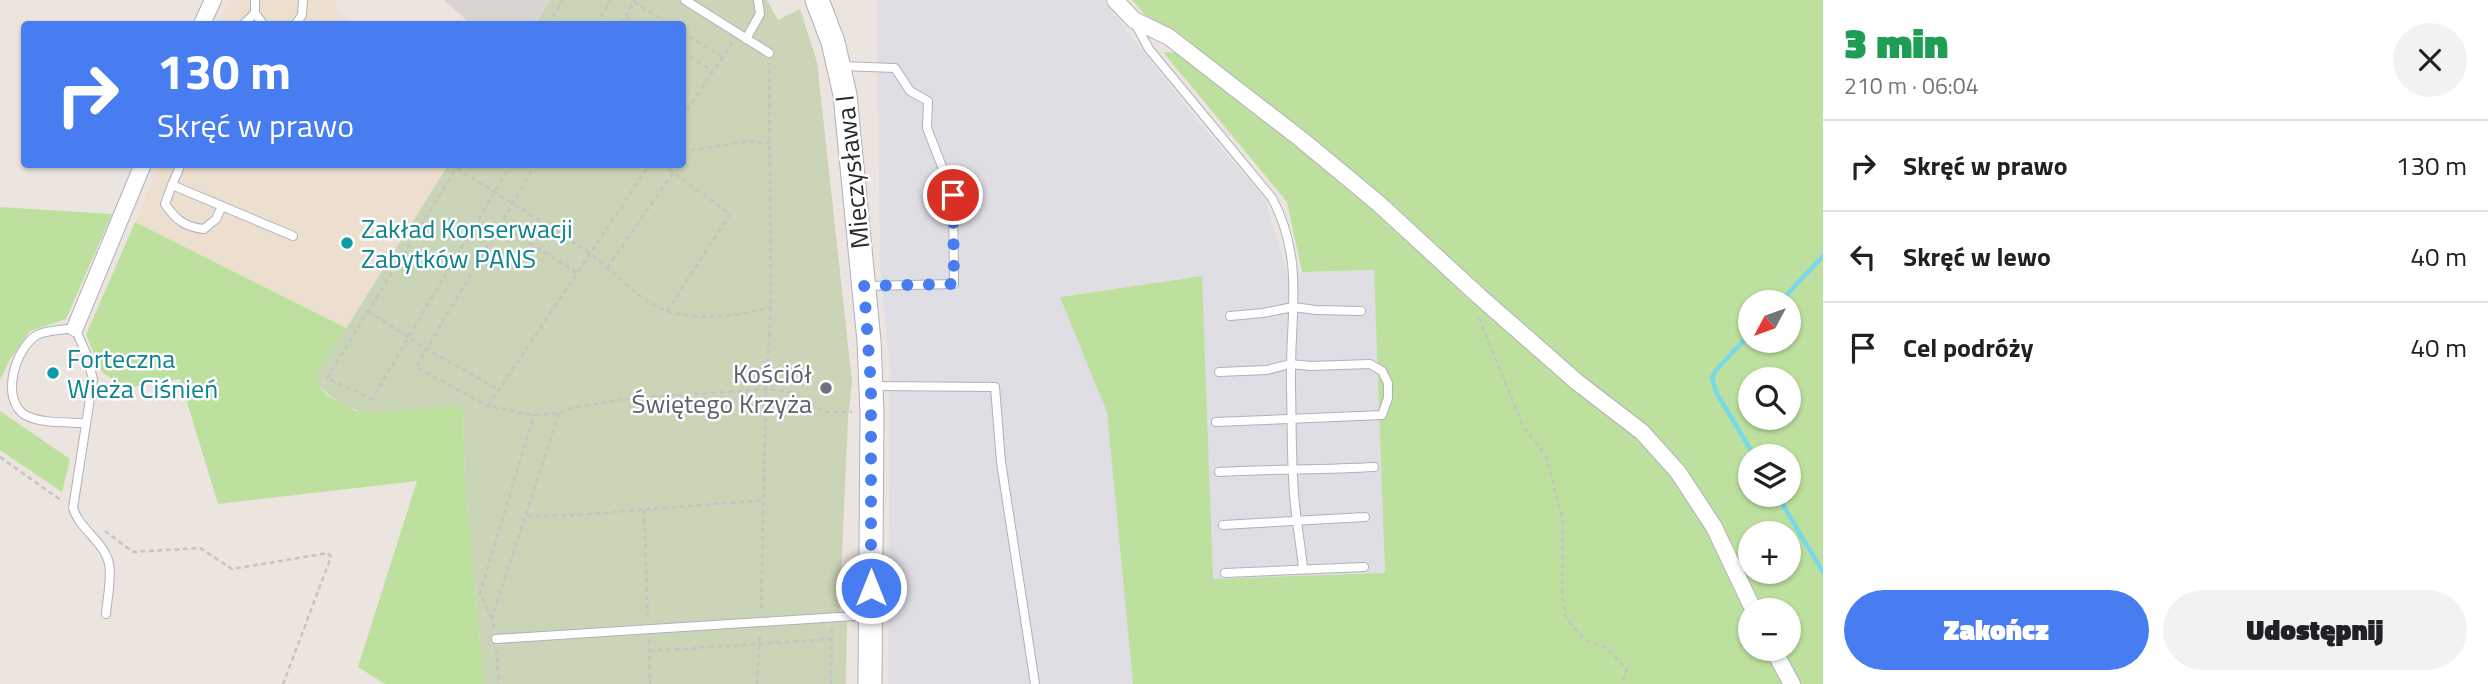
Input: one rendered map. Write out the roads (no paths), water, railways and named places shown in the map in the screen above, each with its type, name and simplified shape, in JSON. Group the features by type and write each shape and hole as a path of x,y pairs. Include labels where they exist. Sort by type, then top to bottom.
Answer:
{"main road":[{"name":"Mieczysława I","path":"817,0 833,43 848,115 864,286 872,413 870,684"}],"street":[{"path":"203,21 212,0"},
{"path":"1115,0 1134,20 1169,37 1301,140 1378,203 1577,382 1643,432 1678,472 1714,527 1748,598"},
{"path":"75,328 141,168"},
{"path":"1780,661 1792,684"}],"lane":[{"path":"255,0 255,13 261,21"},
{"path":"298,21 302,15 303,0"},
{"path":"685,0 769,53"},
{"path":"742,36 760,14 758,0"},
{"path":"247,21 255,13"},
{"path":"1134,20 1149,48 1272,198 1284,220 1294,272 1290,365 1294,469 1303,568"},
{"path":"839,66 895,68 910,91 928,101 927,128 953,195 954,284 864,286"},
{"path":"179,168 165,204 175,219 190,228 204,229 216,219 222,206"},
{"path":"172,185 293,236"},
{"path":"1230,316 1293,307 1361,311"},
{"path":"85,423 41,420 25,415 12,402 9,385 24,348 38,334 75,328 86,352 93,379 73,508 75,517 106,554 110,566 106,614"},
{"path":"1216,422 1382,415 1388,398 1388,383 1382,371 1370,364 1290,365 1267,370 1219,372"},
{"path":"871,386 995,387 1001,462 1035,684"},
{"path":"1219,472 1374,467"},
{"path":"1223,525 1365,517"},
{"path":"1225,573 1364,567"},
{"path":"496,639 871,615"}],"waterway":[{"path":"1791,290 1823,256"},
{"path":"1738,347 1712,378 1716,392 1747,444"},
{"path":"1784,507 1823,572"}],"place":[{"name":"Zakład Konserwacji Zabytków PANS","path":"347,243"},
{"name":"Forteczna Wieża Ciśnień","path":"53,373"},
{"name":"Kościół Świętego Krzyża","path":"826,388"}]}
